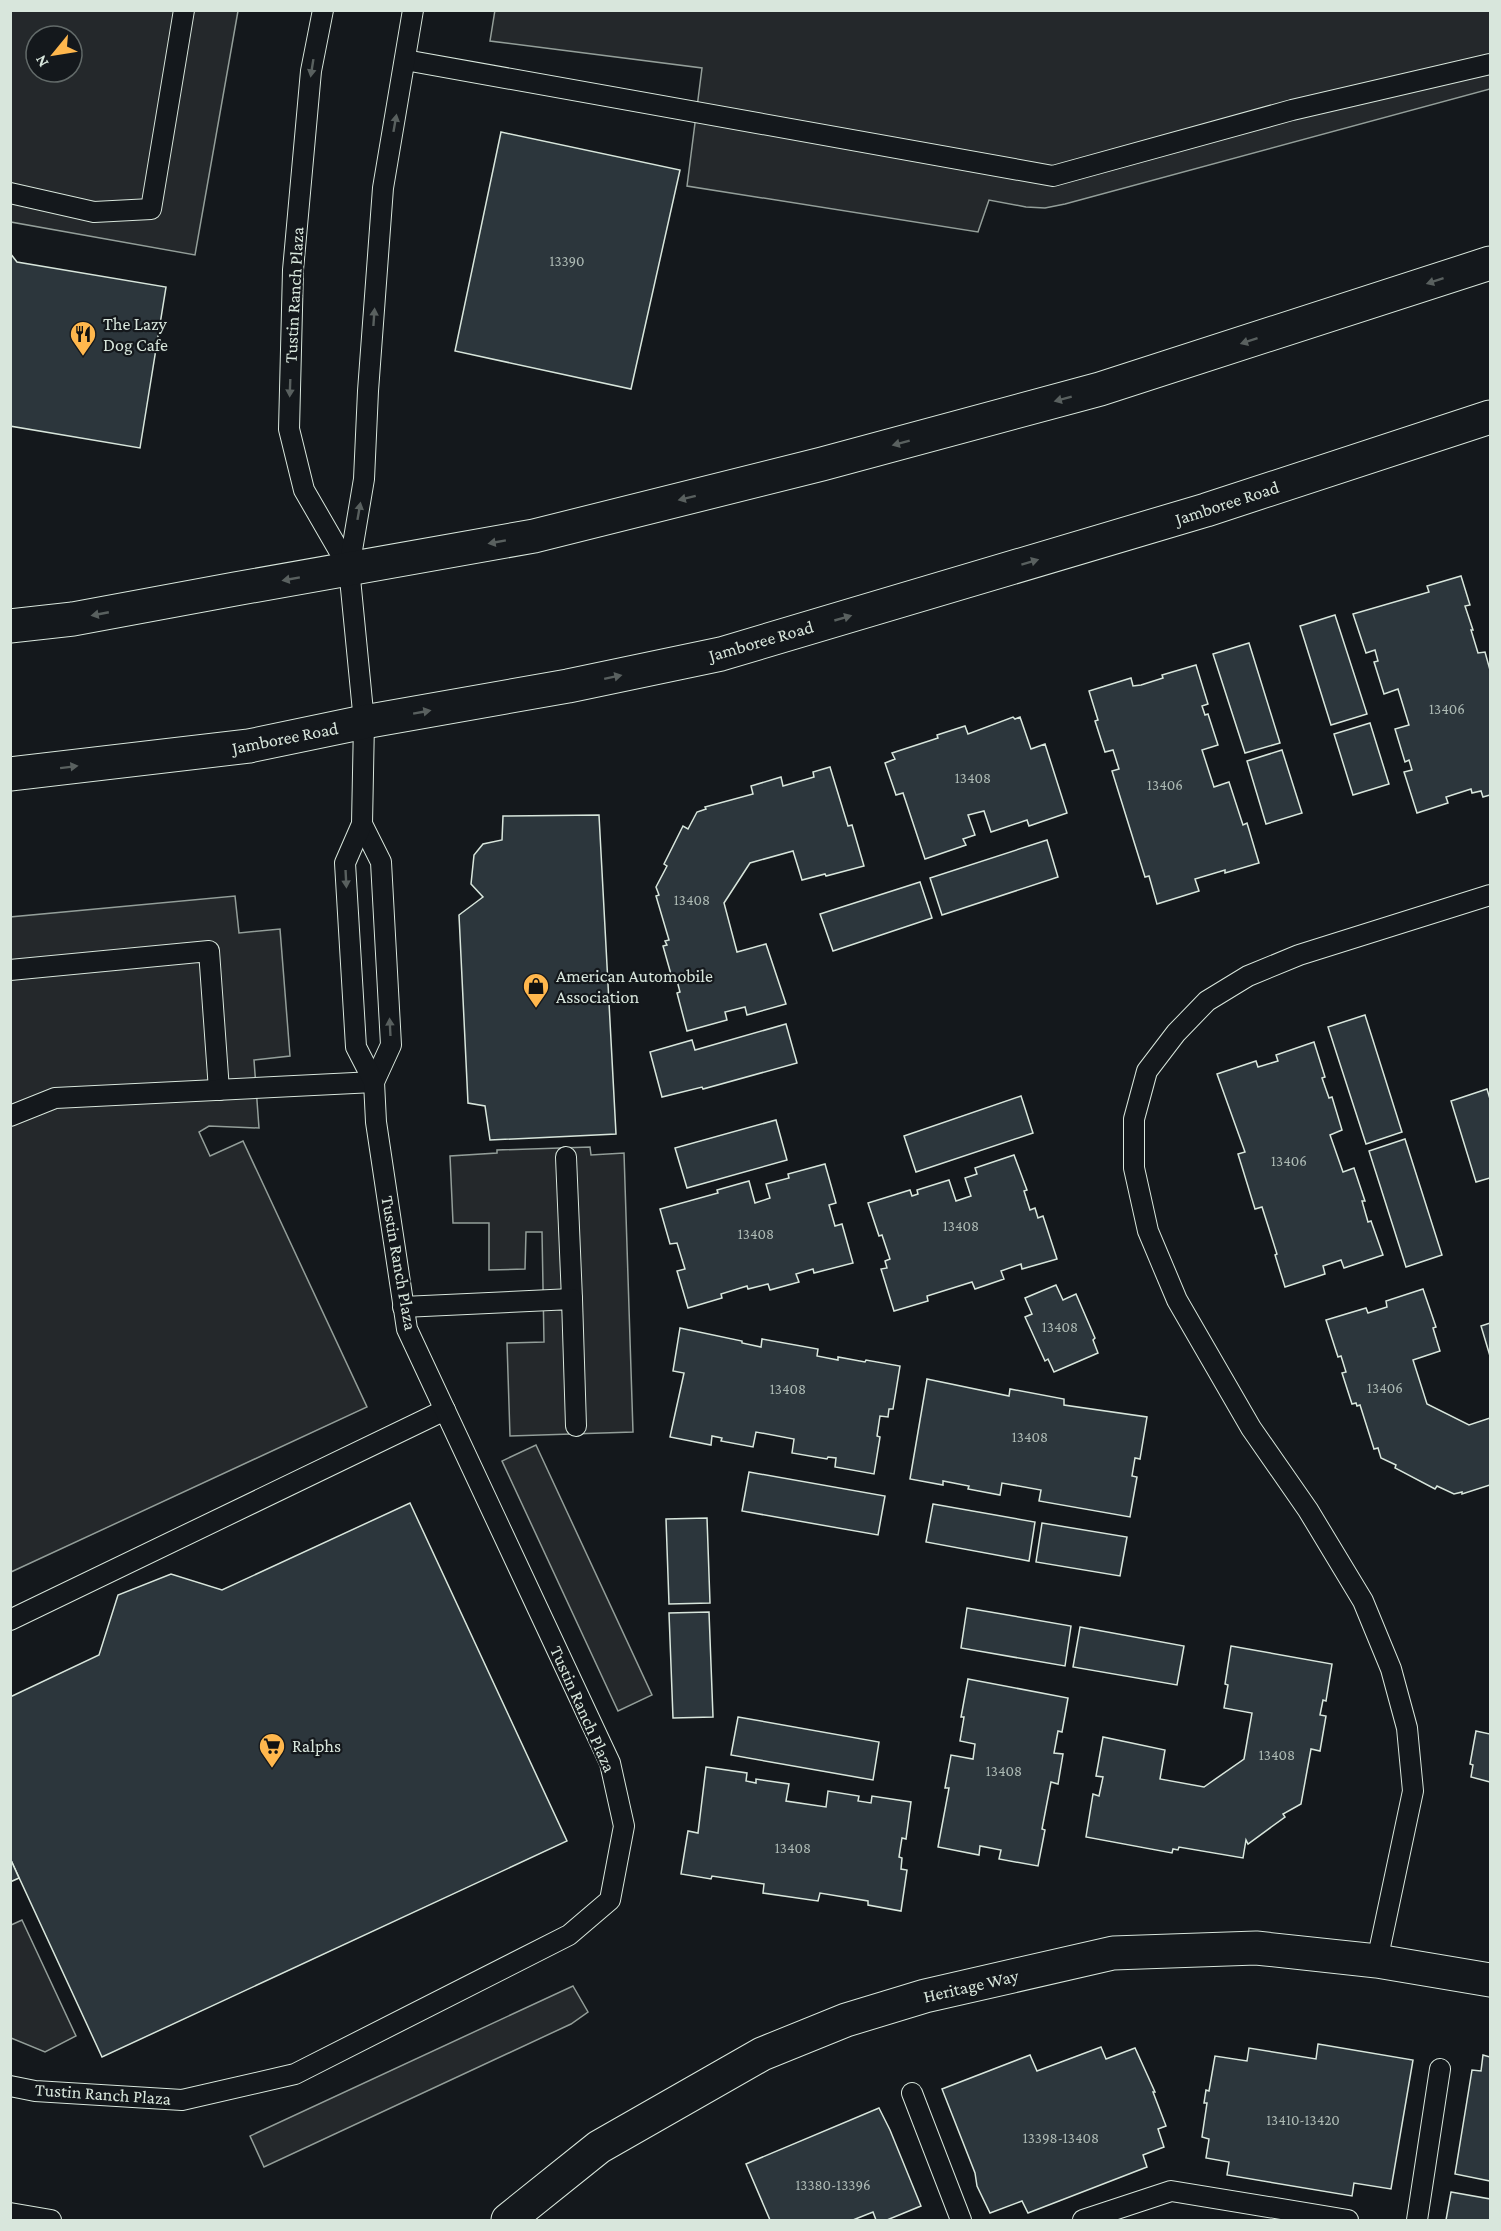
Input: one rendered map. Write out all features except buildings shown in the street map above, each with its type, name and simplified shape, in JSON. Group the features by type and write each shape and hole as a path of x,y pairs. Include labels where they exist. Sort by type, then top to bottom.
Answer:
{"main road":[{"path":"10,626 73,620 534,536 856,455 1100,389 1491,263"},
{"name":"Jamboree Road","path":"10,774 249,746 364,722 568,686 721,654 1206,510 1491,417"},
{"name":"Heritage Way","path":"508,2220 599,2147 762,2054 846,2019 925,1996 1113,1953 1256,1948 1377,1961 1491,1980"}],"lane":[{"path":"10,193 94,212 151,209 184,10"},
{"name":"Tustin Ranch Plaza","path":"323,10 311,71 293,270 289,429 304,490 349,568"},
{"name":"Tustin Ranch Plaza","path":"10,2086 35,2091 182,2100 296,2073 569,1935 610,1900 624,1826 610,1763 407,1329 376,1122 374,1082 356,1047 345,864 362,824 364,722 349,568 364,479 368,390 383,188 413,10"},
{"path":"405,60 1053,176 1292,110 1491,64"},
{"name":"Tustin Ranch Plaza","path":"362,824 381,862 391,1046 374,1082"},
{"path":"1377,1961 1413,1791 1407,1728 1391,1670 1363,1601 1308,1510 1251,1428 1177,1300 1148,1232 1134,1168 1134,1119 1147,1071 1176,1033 1208,1001 1248,976 1299,955 1491,895"},
{"path":"10,970 209,951 219,1090"},
{"path":"10,1116 55,1098 374,1082"},
{"path":"566,1157 576,1426"},
{"path":"403,1307 572,1299"},
{"path":"10,1620 445,1410"},
{"path":"1417,2220 1440,2069"},
{"path":"912,2093 961,2220"},
{"path":"1083,2220 1171,2191 1348,2220"},
{"path":"10,2214 51,2220"}],"shaded area":[{"path":"495,10 1490,10 1490,89 1065,204 1045,208 1026,207 989,200 978,232 687,186 702,68 490,41"},
{"path":"10,11 238,11 195,255 11,222"},
{"path":"235,896 239,933 280,929 290,1056 254,1060 259,1128 209,1126 199,1132 210,1156 243,1141 367,1407 11,1572 10,917"},
{"path":"590,1147 591,1155 624,1153 633,1432 510,1436 507,1343 544,1342 542,1232 526,1232 525,1269 489,1270 489,1223 453,1223 450,1156 497,1153 497,1150"},
{"path":"536,1445 652,1695 618,1711 502,1461"},
{"path":"22,1920 76,2036 45,2052 11,2038 11,1925"},
{"path":"573,1986 588,2012 571,2024 264,2167 250,2136"}],"place":[{"name":"The Lazy Dog Cafe","path":"83,357"},
{"name":"American Automobile Association","path":"536,1009"},
{"name":"Ralphs","path":"272,1769"}]}
